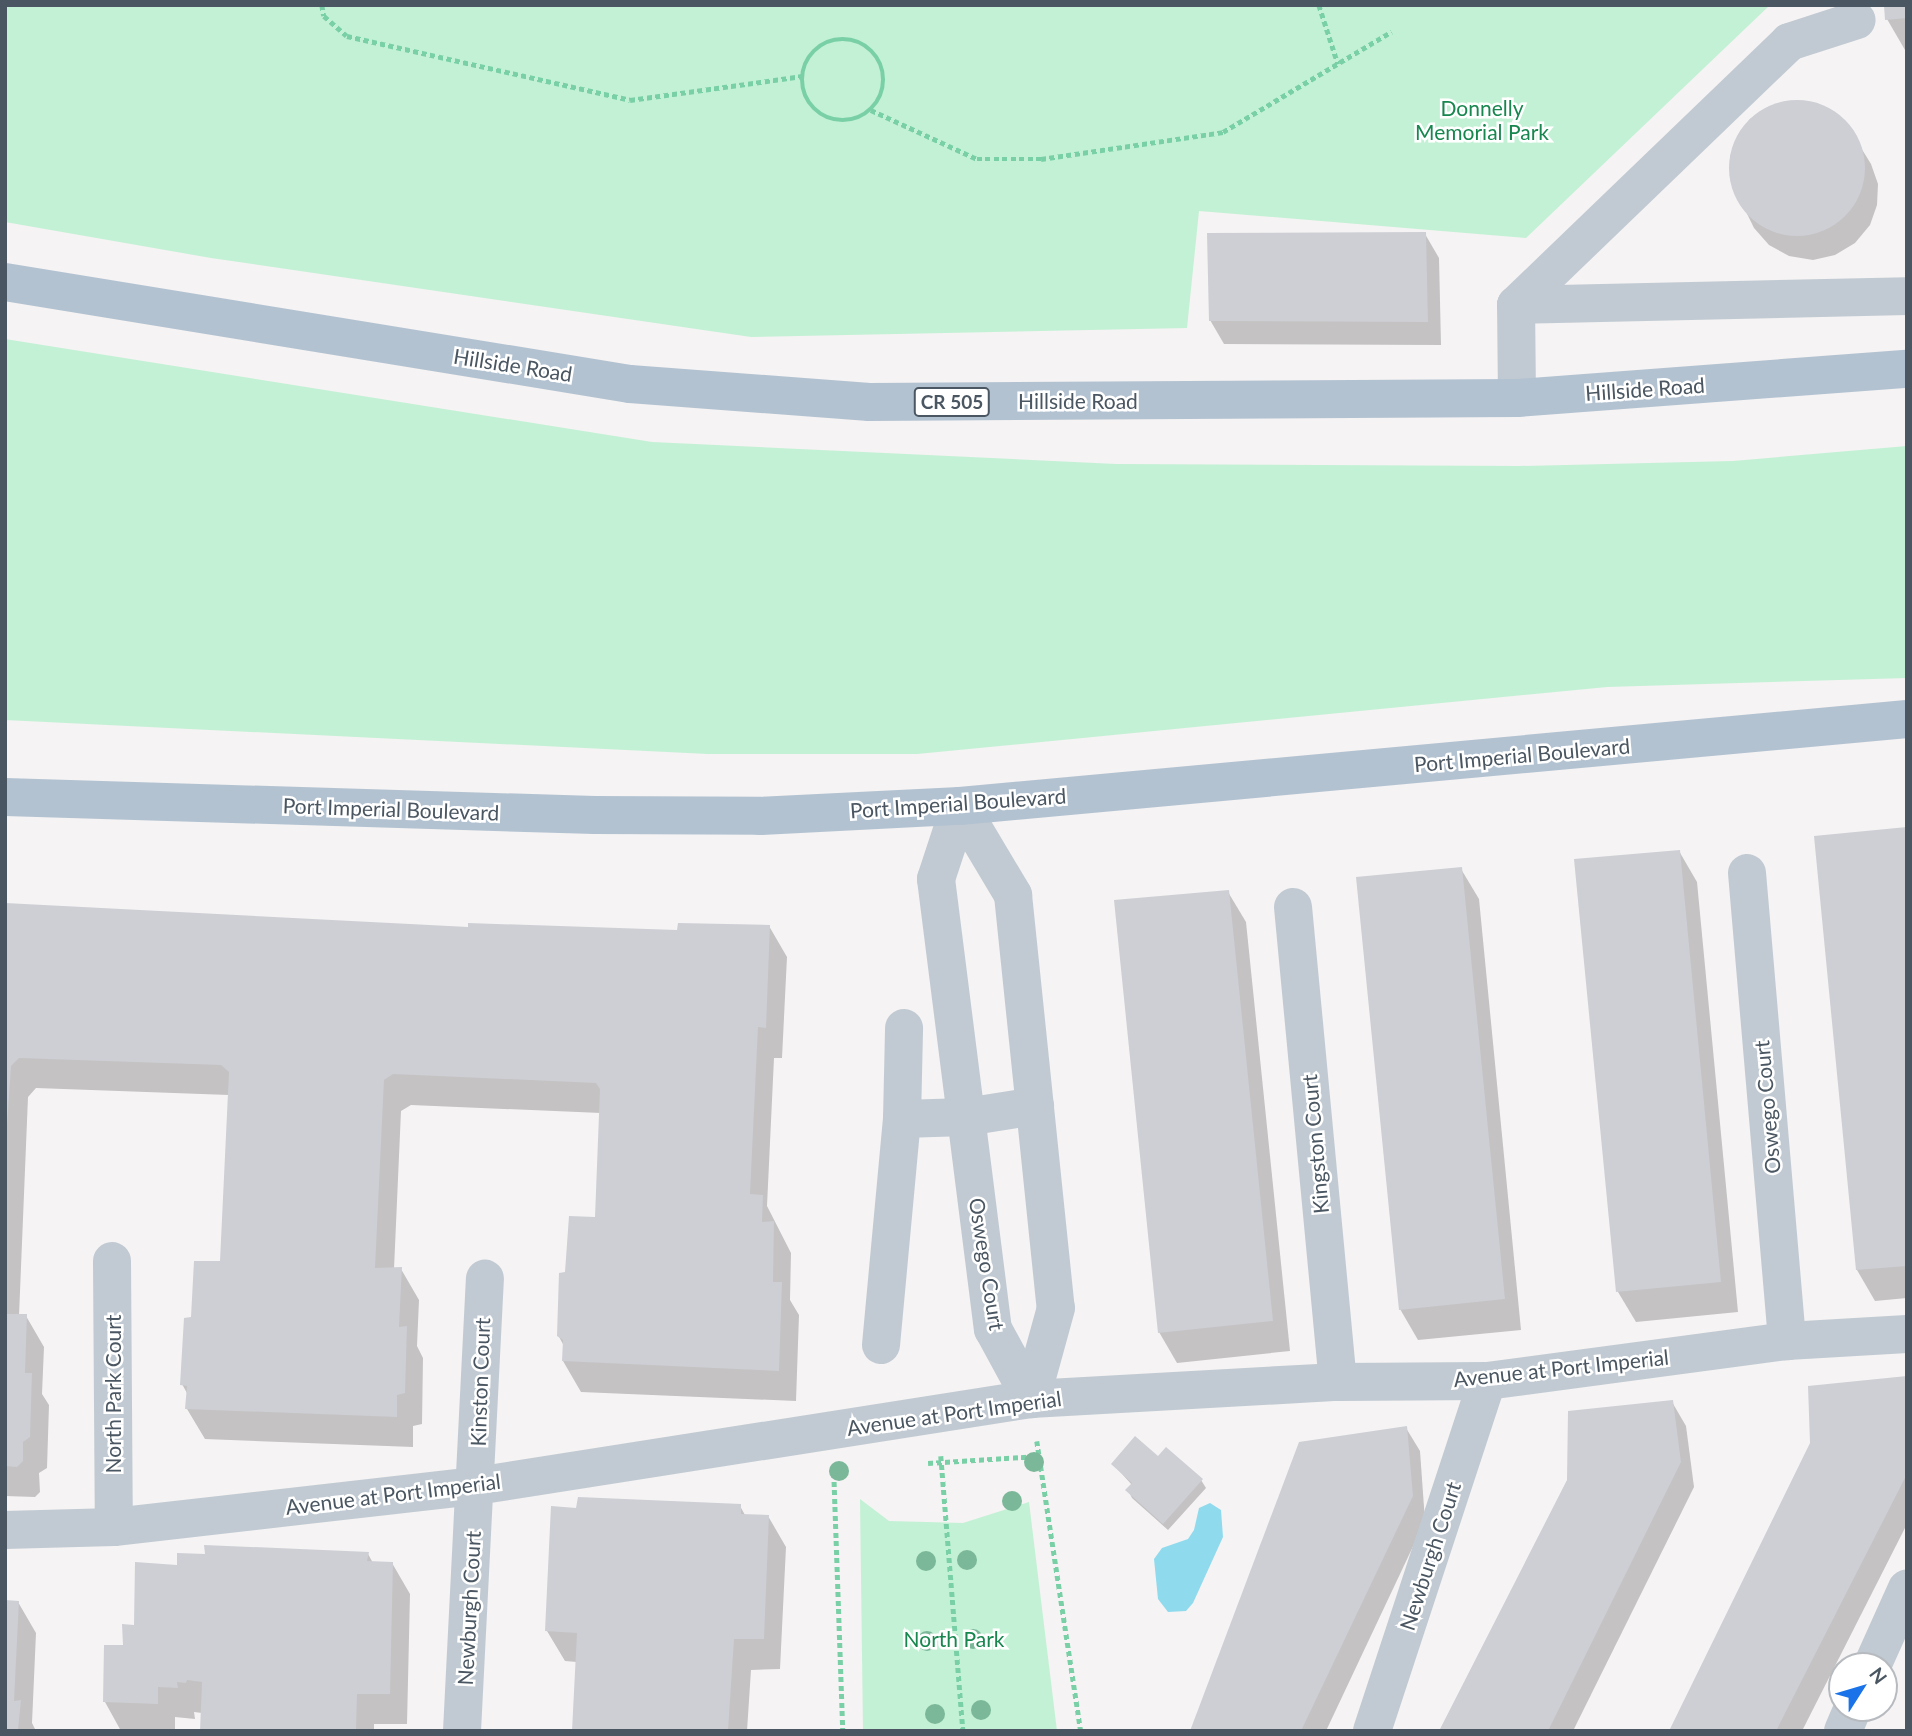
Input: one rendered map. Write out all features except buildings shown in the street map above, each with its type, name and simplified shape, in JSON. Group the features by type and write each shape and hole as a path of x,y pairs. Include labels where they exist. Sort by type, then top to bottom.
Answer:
{"main road":[{"name":"Hillside Road","path":"5,282 644,385 869,402 1517,398 1907,369"},
{"name":"Port Imperial Boulevard","path":"5,797 595,815 760,816 960,806 1907,719"}],"street":[{"path":"1517,398 1516,305 1789,43 1857,20"},
{"path":"1516,305 1907,296"},
{"path":"960,806 1013,895 1056,1308 1031,1399"},
{"name":"Oswego Court","path":"960,806 936,879 993,1329 1031,1399"},
{"name":"Oswego Court","path":"1747,873 1787,1340"},
{"name":"Kingston Court","path":"1293,907 1338,1382"},
{"path":"881,1345 902,1119 904,1028"},
{"path":"902,1119 966,1118 1035,1106"},
{"name":"North Park Court","path":"112,1261 114,1527"},
{"name":"Kinston Court","path":"476,1486 485,1279"},
{"name":"Avenue at Port Imperial","path":"5,1530 114,1527 476,1486 1031,1399 1338,1382 1487,1381 1787,1340 1907,1334"},
{"name":"Newburgh Court","path":"1372,1731 1487,1381"},
{"name":"Newburgh Court","path":"462,1731 476,1486"},
{"path":"1878,1652 1907,1588"}],"path":[{"path":"322,5 324,16 347,36 630,100 802,76"},
{"path":"1319,5 1338,65"},
{"path":"871,110 977,159 1041,159 1223,132 1391,32"},
{"path":"835,40 861,44 879,62 883,74 879,99 871,110 846,121 819,114 809,104 803,90 802,76 805,64 823,44 835,40"},
{"path":"1031,1399 1081,1731"},
{"path":"937,1413 962,1731"},
{"path":"832,1430 844,1731"}],"green space":[{"name":"Donnelly Memorial Park","path":"5,5 1770,5 1526,238 1199,211 1187,328 751,337 211,258 5,222"},
{"path":"5,339 652,442 1116,464 1519,466 1733,461 1907,446 1907,678 1607,687 917,754 708,754 5,720"},
{"name":"North Park","path":"860,1499 889,1521 963,1523 1029,1502 1057,1731 863,1731"}],"water":[{"path":"1210,1503 1221,1510 1223,1537 1193,1603 1186,1611 1168,1612 1158,1599 1154,1559 1162,1548 1188,1539 1194,1530 1199,1508"}]}
